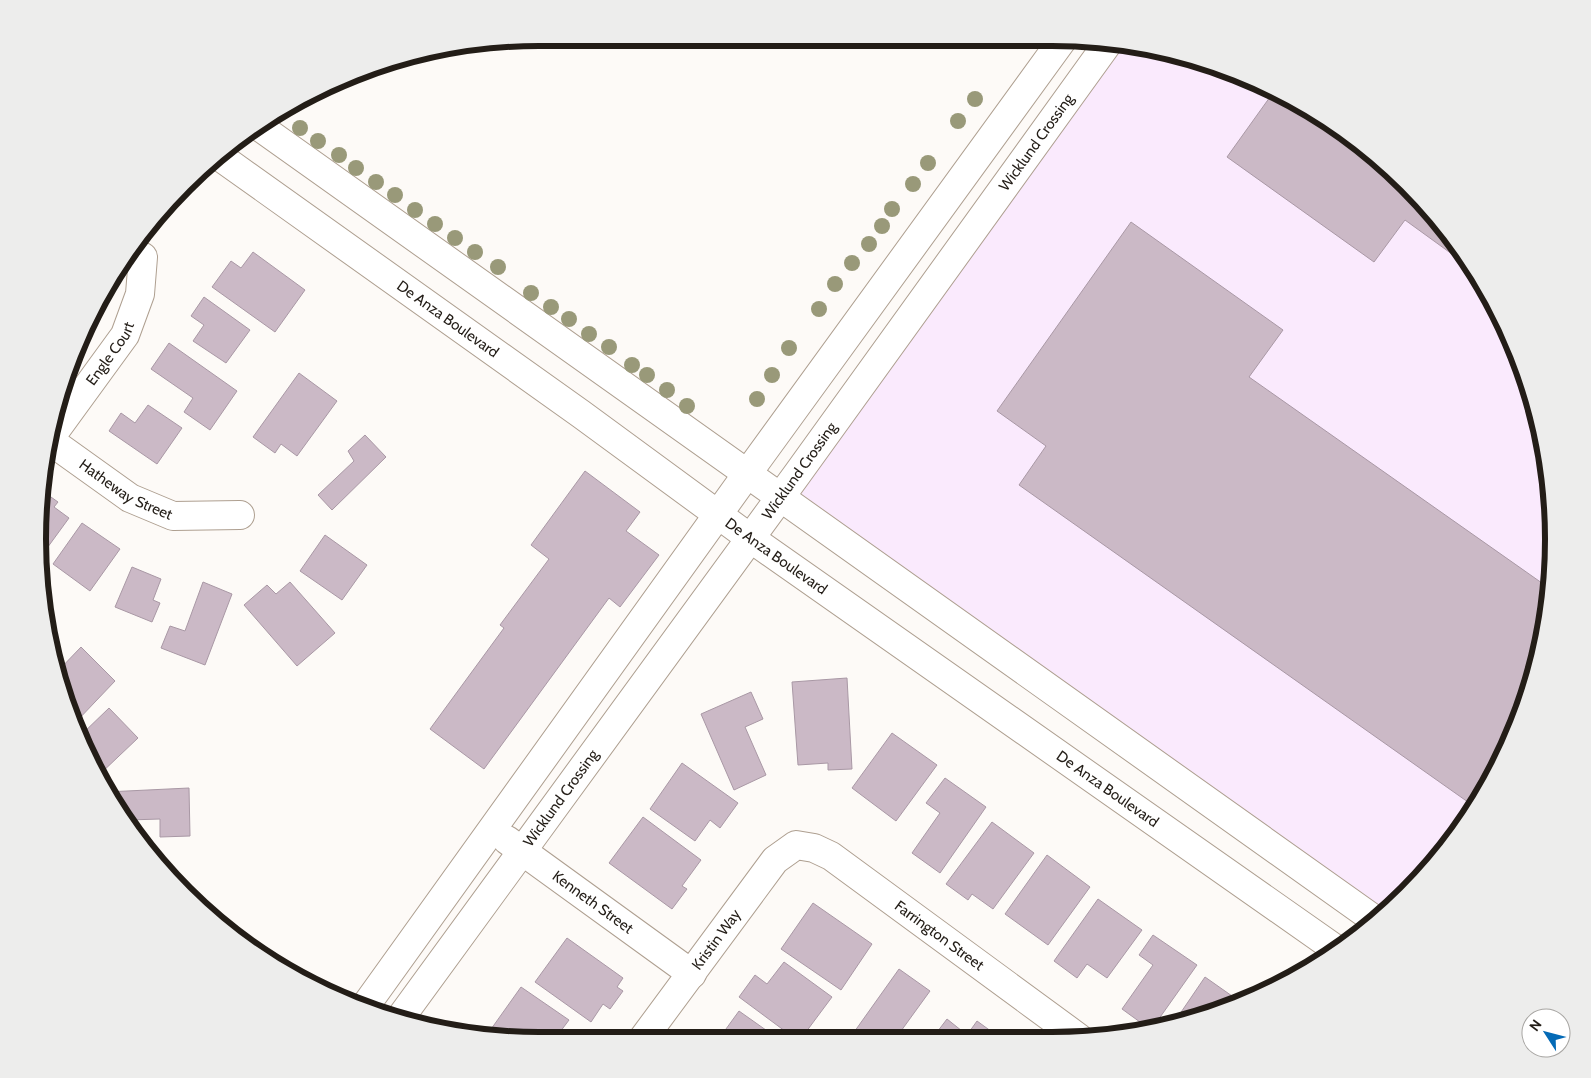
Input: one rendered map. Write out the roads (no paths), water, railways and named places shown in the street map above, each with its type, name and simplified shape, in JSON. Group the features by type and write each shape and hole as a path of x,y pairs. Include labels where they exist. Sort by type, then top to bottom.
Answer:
{"street":[{"path":"369,1001 747,474 1059,46"},
{"name":"Wicklund Crossing","path":"404,1013 780,498 1104,49"},
{"path":"1035,79 1065,102"},
{"path":"264,130 1369,916"},
{"name":"De Anza Boulevard","path":"225,160 750,538 1331,946"},
{"name":"Engle Court","path":"60,425 125,335 140,294 143,257"},
{"name":"Hatheway Street","path":"56,443 130,498 173,516 240,515"},
{"name":"Kenneth Street","path":"493,830 692,974"},
{"name":"Kristin Way","path":"648,1032 775,860 796,845"},
{"name":"Farrington Street","path":"796,845 814,848 831,856 1070,1031"}]}
